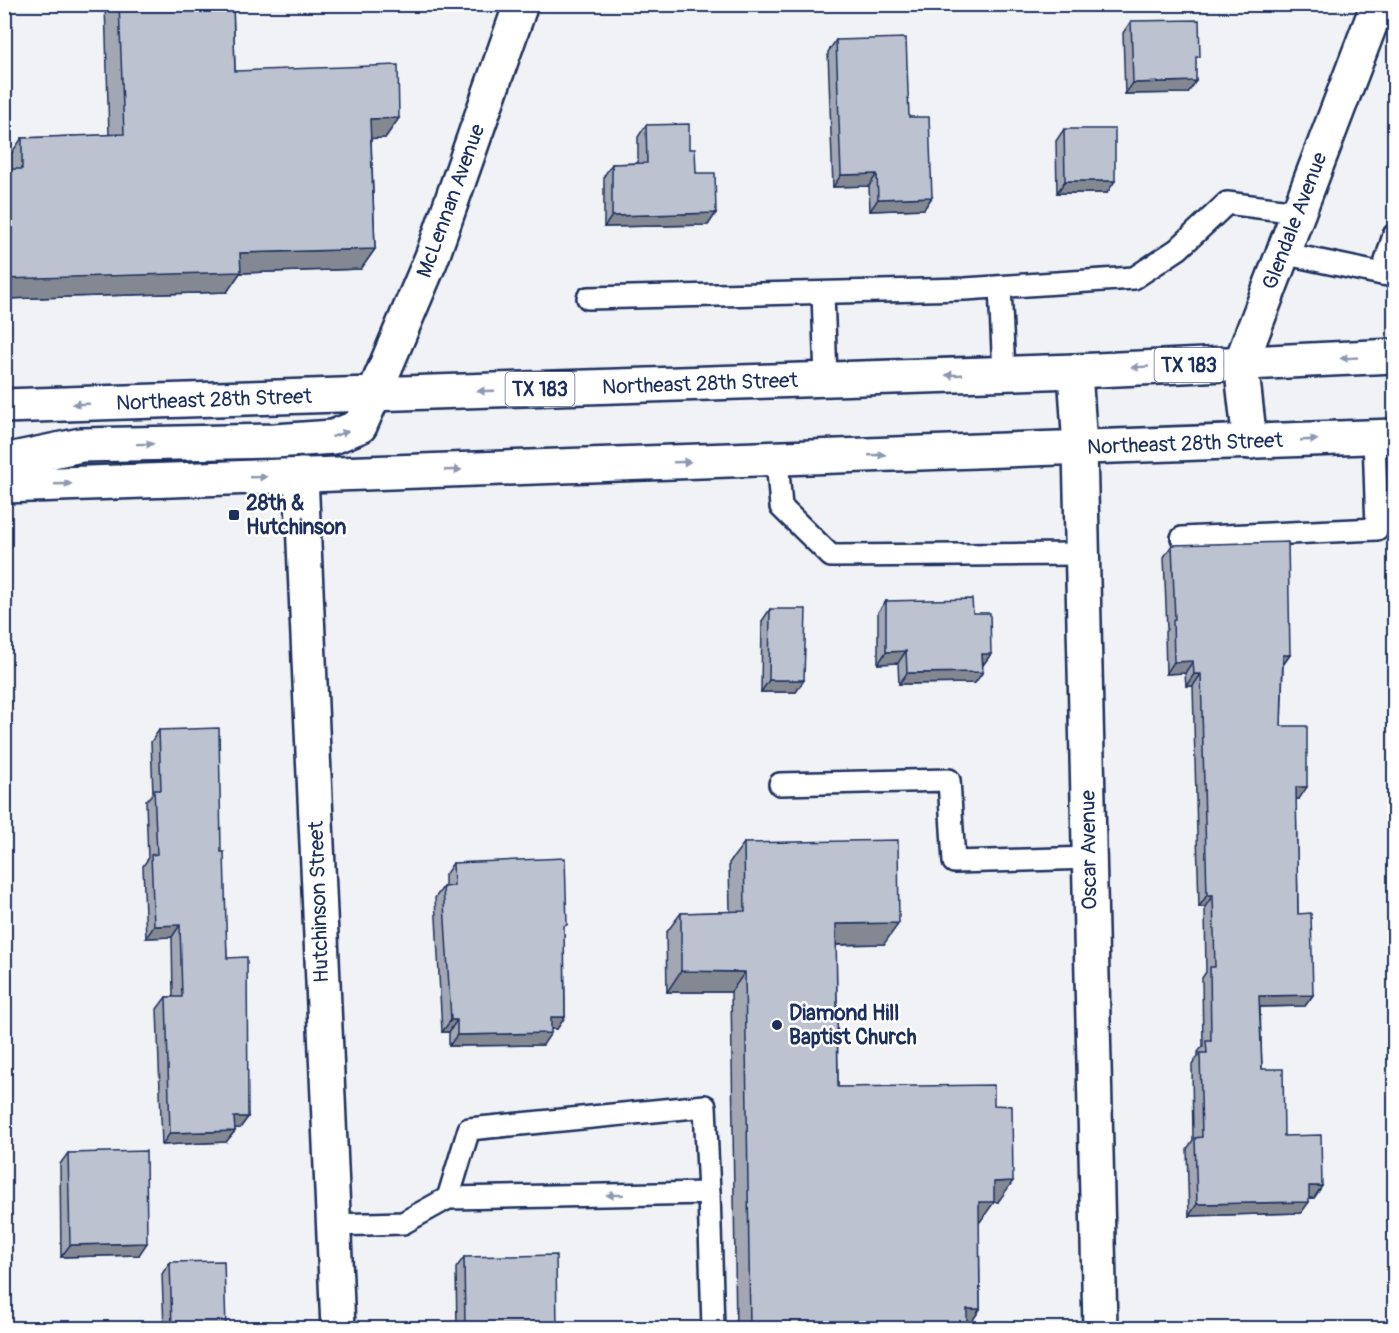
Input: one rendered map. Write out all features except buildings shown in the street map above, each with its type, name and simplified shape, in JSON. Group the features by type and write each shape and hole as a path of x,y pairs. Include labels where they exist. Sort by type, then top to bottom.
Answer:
{"main road":[{"name":"McLennan Avenue","path":"4,461 81,445 275,441 333,437 360,426 432,257 521,4"},
{"name":"Glendale Avenue","path":"1250,442 1240,363 1378,4"},
{"name":"Northeast 28th Street","path":"4,406 1075,371 1395,356"},
{"name":"Oscar Avenue","path":"1075,371 1080,448 1100,1329"},
{"name":"Northeast 28th Street","path":"4,486 1384,437"},
{"name":"Hutchinson Street","path":"301,475 338,1329"}],"lane":[{"path":"588,298 1000,287 1134,278 1178,249 1227,203 1298,212"},
{"path":"1282,253 1388,275 1395,235"},
{"path":"1000,287 1004,373"},
{"path":"823,292 826,379"},
{"path":"1182,538 1377,529 1384,437"},
{"path":"777,459 781,507 831,556 1082,554"},
{"path":"780,784 949,780 954,862 1090,858"},
{"path":"448,1198 469,1129 705,1106 713,1329"},
{"path":"333,1225 403,1223 448,1198 709,1193"}],"place":[{"name":"28th & Hutchinson","path":"234,515"},
{"name":"Diamond Hill Baptist Church","path":"777,1025"}]}
